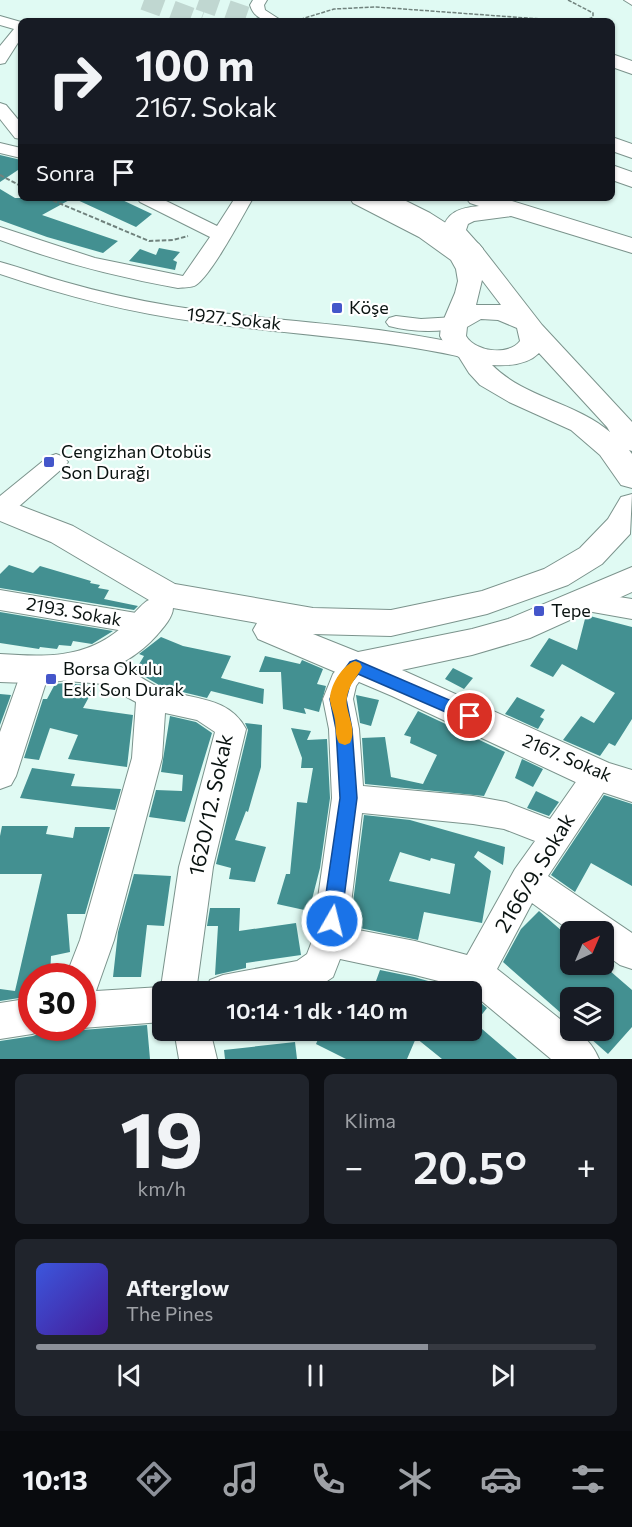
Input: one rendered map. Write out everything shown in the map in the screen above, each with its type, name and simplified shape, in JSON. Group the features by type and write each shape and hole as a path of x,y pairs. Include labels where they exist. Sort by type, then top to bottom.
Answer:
{"highway":[{"path":"615,53 632,60"},
{"path":"615,61 632,68"},
{"path":"615,145 632,151"},
{"path":"615,173 632,180"},
{"path":"496,201 632,234"},
{"path":"471,249 454,231 457,220 468,214 513,204 632,246"}],"main road":[{"path":"367,201 442,242 460,256 468,269 472,283 455,323 452,335 455,343 470,353 489,358 517,356 533,344 535,337 532,329 516,317 491,311 466,316 455,323"},
{"path":"389,201 422,218 471,249 532,329 617,421 632,442"},
{"path":"470,353 476,368 498,385 581,424"},
{"path":"591,394 559,370 546,365 534,366 519,378 518,385 526,393 581,424 613,451 626,466 632,478"},
{"path":"7,512 48,545 157,610 270,630 333,638 353,639 444,632 477,625 632,579"},
{"path":"157,610 313,621 391,623 487,602 556,577 591,556 629,524"},
{"path":"404,672 472,642 518,629 576,595 614,562 629,524"},
{"name":"1620/12. Sokak","path":"0,668 48,670 113,652 157,610"},
{"name":"2167. Sokak","path":"270,630 356,666 404,672 622,778"}],"street":[{"path":"260,0 257,4 259,12 270,18"},
{"path":"0,20 18,27"},
{"path":"0,60 18,32"},
{"path":"0,108 18,130"},
{"path":"0,148 18,152"},
{"path":"152,201 214,231"},
{"path":"0,233 32,246 114,270 178,282 189,281 214,231 241,201"},
{"name":"1927. Sokak","path":"0,253 36,266 174,296 421,325 455,323"},
{"name":"1927. Sokak","path":"0,268 38,282 146,308 230,320 410,339 470,353"},
{"path":"7,512 56,462"},
{"path":"576,595 632,609"},
{"name":"2193. Sokak","path":"0,600 157,610"},
{"path":"283,981 305,977 321,965 329,941 348,798 344,729 338,699 343,682 356,666"},
{"path":"0,776 48,670"},
{"name":"1620/12. Sokak","path":"48,670 101,672 128,683 151,697 214,714 225,721 231,729 196,867 180,981"},
{"path":"89,963 147,758 151,697"},
{"name":"2166/9. Sokak","path":"476,974 526,880 555,835 622,778"},
{"path":"348,798 495,814 555,835"},
{"path":"526,880 586,921"},
{"path":"614,940 632,953"},
{"path":"329,941 415,958 476,974 580,1059"},
{"path":"96,1009 152,1005"},
{"path":"0,1021 18,1018"},
{"path":"194,1041 198,1059"}],"path":[{"path":"568,0 593,13 590,18"},
{"path":"305,18 334,9 376,7 527,18"},
{"path":"0,175 18,184"},
{"path":"54,201 149,241 173,240 214,231"}],"building":[{"path":"0,155 18,159 18,170 0,182"},
{"path":"0,189 18,198 18,201 68,201 42,215 118,241 103,253 47,237 0,220"},
{"path":"80,201 124,201 152,214 136,227"},
{"path":"159,248 180,252 173,260 177,262 175,270 129,261 140,249 156,255"},
{"path":"9,565 33,573 40,566 91,581 90,583 100,585 98,588 109,590 104,599 138,606 134,610 0,588 0,574"},
{"path":"0,612 113,631 92,644 73,641 71,646 59,645 57,649 40,647 39,649 0,643"},
{"path":"586,615 632,627 632,719 615,746 609,743 600,756 563,740 581,716 594,723 615,693 562,664 553,677 530,666 549,638 577,650"},
{"path":"161,637 183,646 231,656 221,678 264,689 263,704 211,691 207,698 174,690 159,685 135,671 144,656 139,654"},
{"path":"265,656 300,664 302,660 323,669 317,684 326,686 319,712 304,708 306,714 283,709 281,672 259,672"},
{"path":"453,668 473,678 464,689 445,679"},
{"path":"55,684 95,686 83,708 133,715 127,767 68,759 78,735 50,728 39,760 24,758 43,699 47,699"},
{"path":"0,694 11,695 0,725"},
{"path":"356,695 379,700 371,726 360,723"},
{"path":"517,697 545,710 540,717 544,719 538,729 505,714"},
{"path":"418,711 505,752 484,796 365,784 362,738 385,737 391,777 423,784 437,755 410,743 411,737 404,735"},
{"path":"170,716 196,722 212,733 185,822 149,817 156,790 182,791 183,775 161,772"},
{"path":"245,723 262,725 261,767 248,812 246,811 235,840 266,847 255,882 229,879 231,868 216,864 248,730"},
{"path":"291,728 311,731 307,740 327,739 330,798 320,868 309,911 277,904 286,874 290,874 297,802 307,803 313,768 301,768 302,758"},
{"path":"522,759 543,769 533,787 515,778"},
{"path":"32,768 75,774 71,786 121,789 115,810 20,798"},
{"path":"536,791 559,802 549,816 527,808"},
{"path":"604,795 632,804 632,886 591,863 575,892 551,875"},
{"path":"364,815 410,820 505,847 503,865 478,851 474,857 491,871 482,923 424,912 418,940 350,926","holes":["400,852 430,861 431,858 455,864 450,894 389,881"]},
{"path":"2,826 48,826 46,834 73,838 75,827 110,827 85,914 67,914 70,952 51,956 51,963 21,963 42,874 0,874"},
{"path":"134,874 171,876 164,926 147,925 141,977 113,977 118,932"},
{"path":"210,908 240,908 239,931 296,923 301,955 246,963 246,968 215,975 218,926 207,926"},
{"path":"539,911 560,929 560,975 614,974 632,990 632,1027 608,1054 593,1041 614,1041 614,987 560,987 560,1012 503,962 521,929"},
{"path":"380,970 428,981 413,981 376,981"},
{"path":"18,978 18,998 0,1001 0,989 15,991"},
{"path":"482,1004 487,1008 482,1014"},
{"path":"147,1025 150,1059 0,1059 0,1041 18,1038 18,1041 96,1041 96,1029"},
{"path":"482,1029 517,1059 442,1059 420,1041 482,1041"},
{"path":"317,1041 415,1041 407,1059 346,1059 316,1044"},
{"path":"295,1042 297,1059 225,1059 224,1050"}],"tunnel":[{"path":"144,0 193,18"},
{"path":"199,0 250,18"}],"slow traffic":[{"path":"345,739 343,715 338,699 343,682 355,667"}],"place":[{"name":"Köşe","path":"337,308"},
{"name":"Cengizhan Otobüs Son Durağı","path":"49,462"},
{"name":"Tepe","path":"539,611"},
{"name":"Borsa Okulu Eski Son Durak","path":"51,679"}],"route":[{"path":"332,921 348,798 343,715 338,699 343,682 356,666 470,716"}]}
